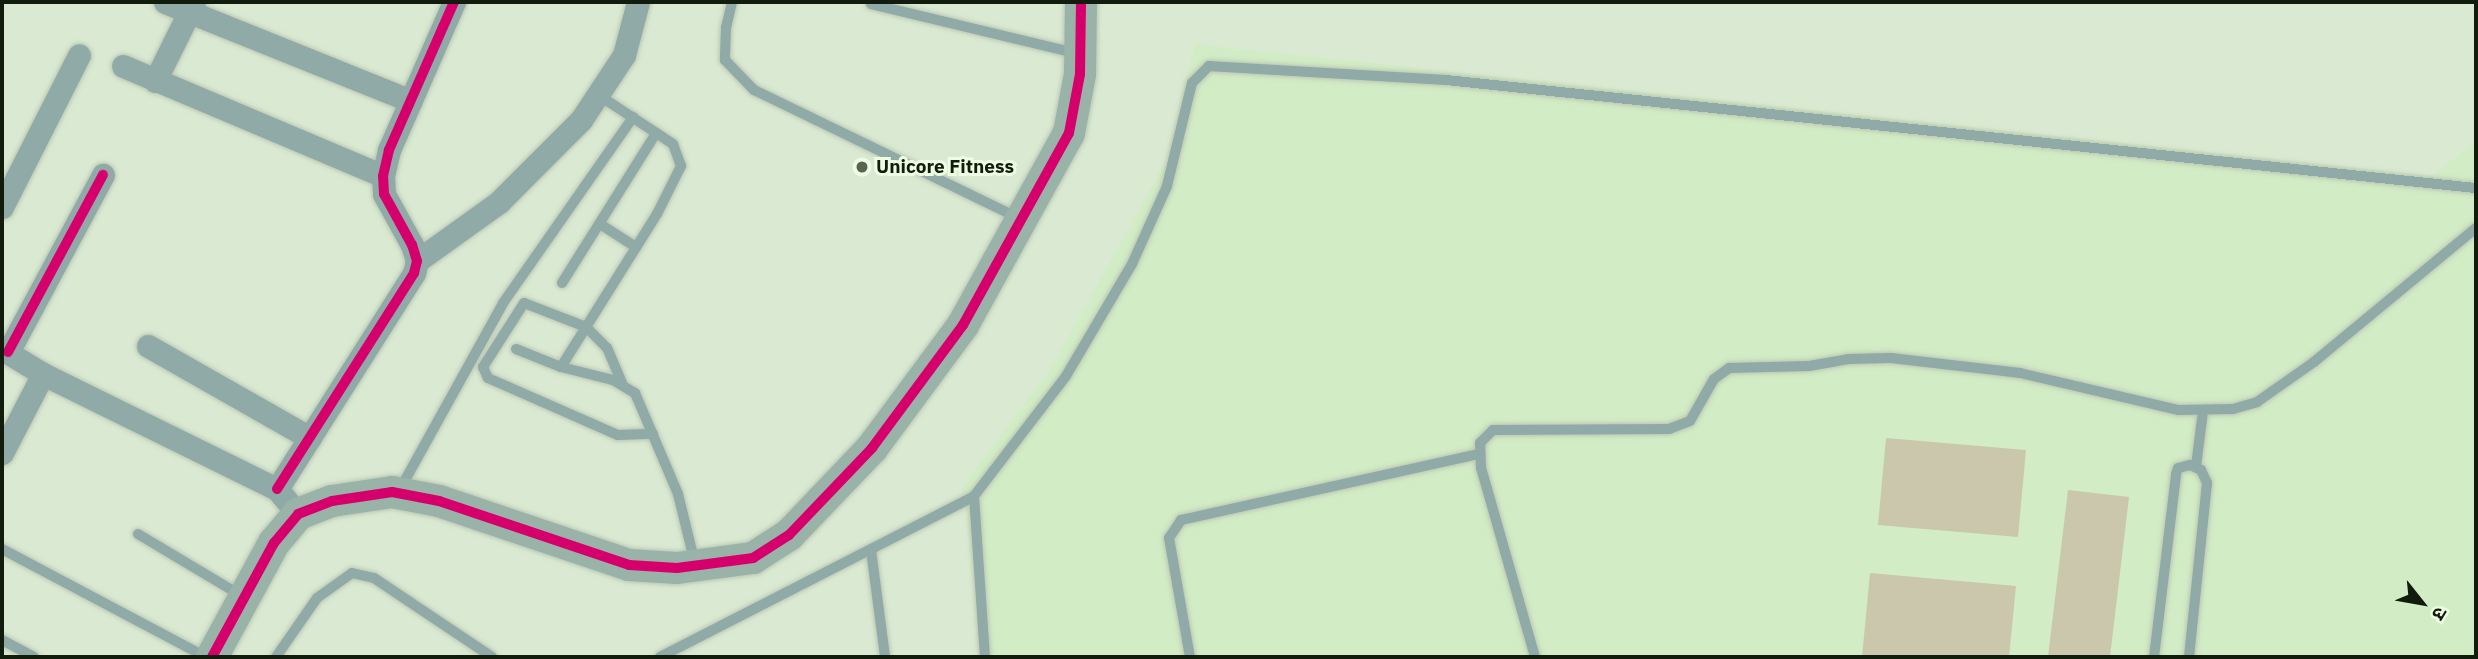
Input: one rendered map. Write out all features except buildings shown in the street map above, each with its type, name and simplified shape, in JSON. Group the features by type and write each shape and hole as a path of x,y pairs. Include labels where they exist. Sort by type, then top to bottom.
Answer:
{"street":[{"path":"166,2 191,7 411,101"},
{"path":"417,261 384,194 383,176 411,101 454,2"},
{"path":"277,489 417,261 499,202 551,154 600,96 624,55 638,2"},
{"path":"212,657 274,543 299,514 332,501 397,493 439,501 629,565 696,566 753,558 789,535 872,447 963,326 1069,133 1077,101 1081,55 1081,2"},
{"path":"155,81 191,7"},
{"path":"2,207 79,55"},
{"path":"123,66 383,176"},
{"path":"103,175 5,350 43,374 277,489 299,514"},
{"path":"148,346 310,438"},
{"path":"2,453 43,374"}],"lane":[{"path":"733,2 726,27 725,60 754,90 1021,219"},
{"path":"871,4 1081,55"},
{"path":"660,657 974,496 1066,376 1106,310 1167,186 1192,83 1201,70 1217,64 1446,80 2476,188"},
{"path":"561,367 636,247 681,166 673,144 600,96"},
{"path":"397,493 503,303 633,117"},
{"path":"562,283 656,133"},
{"path":"600,224 636,247"},
{"path":"1535,657 1479,454 1484,436 1505,428 1677,427 1695,415 1714,379 1729,368 1809,366 1848,359 1891,358 2020,373 2131,401 2203,411 2257,402 2278,388 2476,228"},
{"path":"653,434 618,435 485,374 483,367 491,350 524,303 586,327 607,348 622,383 643,405 678,494 696,566"},
{"path":"516,349 561,367 622,383"},
{"path":"2189,657 2207,483 2196,466 2203,411"},
{"path":"1190,657 1169,538 1181,520 1479,454"},
{"path":"2154,657 2176,474 2180,466 2196,466"},
{"path":"974,496 985,657"},
{"path":"138,534 244,597"},
{"path":"2,550 206,657"},
{"path":"871,550 885,657"},
{"path":"276,657 317,598 352,573 374,578 492,657"},
{"path":"2,640 34,657"}],"shaded area":[{"path":"1195,44 2433,176 2476,140 2476,657 984,657 962,487 1050,369 1165,163"}],"cycle path":[{"path":"277,489 414,273 417,261 412,245 384,194 383,176 389,150 454,2"},
{"path":"212,657 274,543 298,514 332,501 392,492 439,501 629,565 677,568 753,558 789,535 872,448 963,325 1069,133 1080,74 1081,2"},
{"path":"8,352 103,175"}],"place":[{"name":"Unicore Fitness","path":"862,167"}]}
